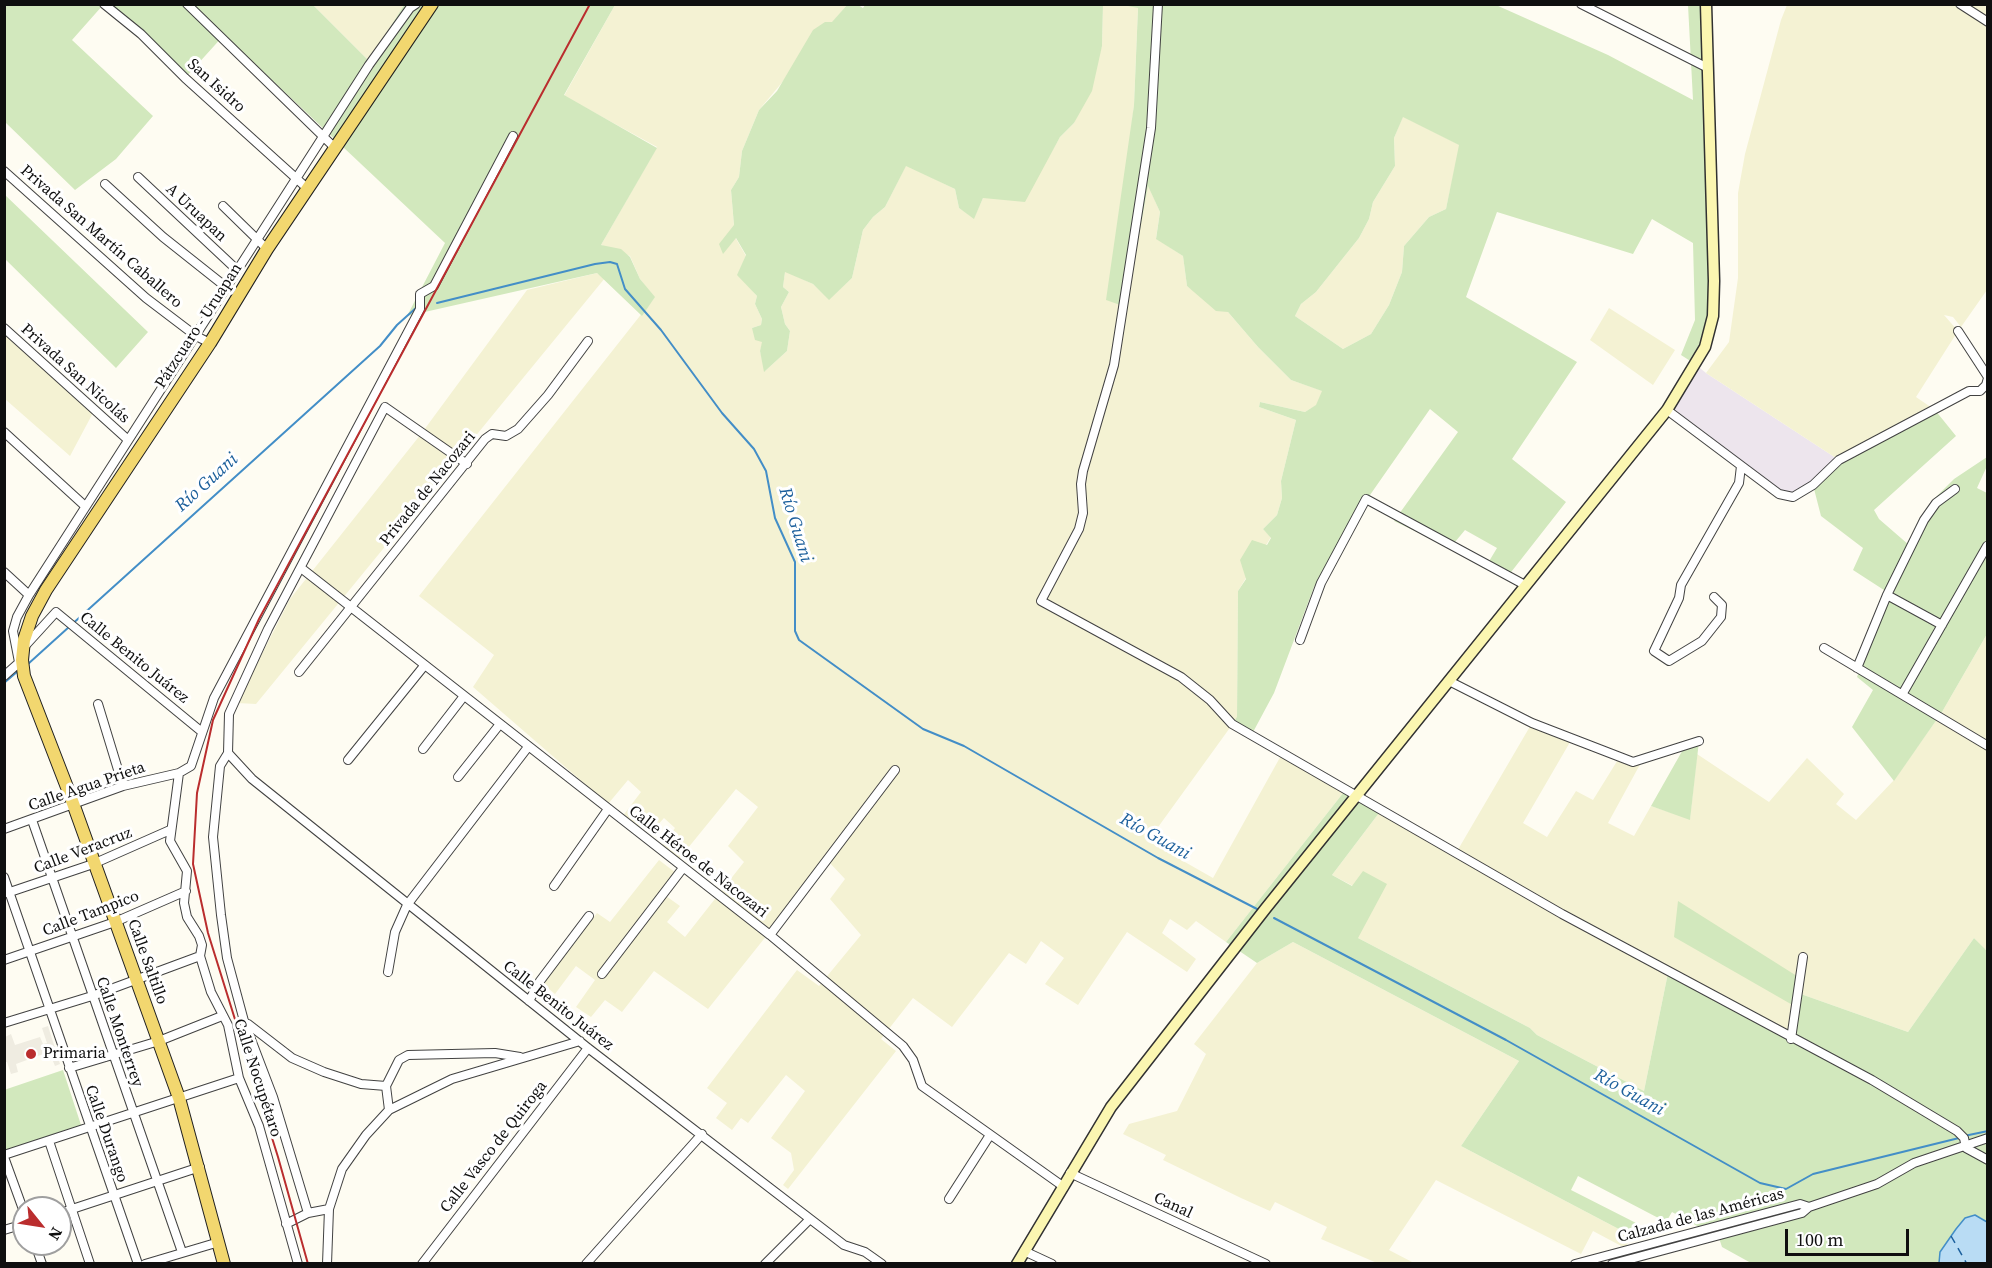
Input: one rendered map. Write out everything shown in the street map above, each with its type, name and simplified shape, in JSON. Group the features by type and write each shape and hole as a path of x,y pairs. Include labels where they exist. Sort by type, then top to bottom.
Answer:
{"main road":[{"name":"Pátzcuaro - Uruapan","path":"22,666 32,616 46,590 210,343 267,249 432,4"},
{"path":"1017,1263 1111,1107 1666,410 1705,347 1713,316 1713,183 1706,67 1706,4"},
{"name":"Calle Saltillo","path":"22,666 179,1098 200,1167 224,1263"}],"street":[{"name":"San Isidro","path":"104,4 141,34 185,78 308,189"},
{"path":"187,4 335,148"},
{"path":"4,676 22,666 13,631 17,617 29,595 196,336 255,238 387,38 416,4"},
{"path":"1158,4 1151,128 1114,365 1083,471 1081,484 1083,513 1079,529 1041,601 1181,677 1210,700 1232,724 1562,914 1791,1039 1872,1080 1957,1131 1965,1140 1966,1148 1988,1160"},
{"path":"1581,4 1706,67"},
{"path":"1960,4 1974,8 1988,22"},
{"path":"179,773 191,766 214,698 420,309 419,298 422,292 434,286 513,136"},
{"name":"Privada San Martín Caballero","path":"4,171 84,245 196,336 210,343"},
{"name":"A Uruapan","path":"138,177 236,269"},
{"path":"105,184 163,237 226,287"},
{"path":"223,206 267,249"},
{"name":"Privada San Nicolás","path":"4,328 127,440"},
{"path":"1666,410 1779,494 1793,496 1813,485 1839,460 1969,391 1980,391 1986,385 1988,378 1958,332"},
{"name":"Privada de Nacozari","path":"299,672 492,434 506,436 518,429 548,395 588,341"},
{"path":"308,1213 273,1097 244,1021 227,958 214,873 215,803 220,766 228,753 229,714 234,698 385,407 467,464"},
{"path":"4,432 86,506"},
{"path":"1714,597 1722,605 1721,617 1702,641 1669,661 1654,651 1679,598 1682,585 1739,483 1742,466"},
{"path":"1857,668 1887,595 1924,520 1936,504 1954,489"},
{"path":"1300,640 1321,583 1366,499 1525,585"},
{"path":"1903,693 1987,546"},
{"name":"Calle Héroe de Nacozari","path":"301,568 770,935 903,1046 913,1060 922,1086 1064,1187"},
{"path":"4,572 29,595"},
{"path":"1887,595 1942,625"},
{"name":"Calle Benito Juárez","path":"24,647 56,612 202,732"},
{"path":"1824,648 1903,693 1988,746"},
{"path":"348,760 424,666"},
{"path":"1449,681 1532,723 1632,762 1699,741"},
{"path":"423,749 464,696"},
{"path":"98,704 123,786"},
{"path":"458,777 500,724"},
{"path":"388,972 395,932 407,904 528,747"},
{"name":"Calle Benito Juárez","path":"228,753 252,780 588,1048 844,1245 865,1252 882,1263"},
{"path":"770,935 895,770"},
{"name":"Calle Agua Prieta","path":"4,829 123,786 179,773"},
{"name":"Calle Nocupétaro","path":"179,773 170,841 187,872 184,903 187,917 202,945 200,956 232,1039 239,1078 260,1126 298,1263"},
{"path":"554,886 608,809"},
{"name":"Calle Monterrey","path":"32,820 111,1054 182,1252"},
{"name":"Calle Veracruz","path":"7,893 93,864 170,830"},
{"path":"602,974 683,868"},
{"name":"Calle Durango","path":"4,877 7,893 51,1009 113,1197 138,1263"},
{"name":"Calle Tampico","path":"4,960 115,922 186,891"},
{"path":"529,1001 540,981 589,916"},
{"path":"4,1011 6,1022 92,996 200,956"},
{"path":"1791,1039 1803,957"},
{"path":"69,1068 159,1041 222,1016"},
{"path":"244,1021 292,1058 324,1072 361,1084 386,1086"},
{"path":"327,1263 329,1209 342,1169 366,1135 389,1110 444,1083 580,1041"},
{"name":"Calle Vasco de Quiroga","path":"422,1263 588,1048"},
{"path":"389,1110 386,1086 399,1060 408,1055 495,1053 523,1057"},
{"path":"18,1196 4,1156 239,1078"},
{"path":"586,1263 702,1134"},
{"path":"949,1198 990,1135"},
{"path":"1809,1207 1876,1184 1914,1163 1965,1140 1988,1138"},
{"path":"49,1141 67,1196"},
{"path":"90,1263 72,1210 200,1167"},
{"name":"Canal","path":"1070,1173 1266,1263"},
{"name":"Calzada de las Américas","path":"1575,1263 1800,1204 1809,1207 1802,1214 1612,1263"},
{"path":"286,1224 308,1213 329,1209"},
{"path":"765,1263 810,1219"},
{"path":"1662,1241 1664,1251"},
{"path":"145,1263 219,1242"},
{"path":"1024,1251 1052,1263"}],"shaded area":[{"path":"313,5 404,5 369,61"},
{"path":"615,5 847,5 759,110 742,151 739,177 731,190 735,237 746,256 738,274 757,296 755,304 762,319 761,325 752,328 763,342 760,351 765,371 787,351 790,331 785,324 781,307 789,292 783,287 785,271 813,284 829,299 852,278 863,230 885,207 906,165 955,189 959,208 974,218 983,198 1049,156 1060,137 1074,123 1102,46 1103,5 1123,5 1138,7 1134,105 1124,189 1126,307 1148,185 1160,212 1156,238 1183,256 1187,286 1228,312 1291,380 1323,391 1317,405 1305,412 1260,402 1259,407 1296,420 1281,481 1282,498 1277,515 1263,529 1271,537 1238,591 1237,718 1148,841 1213,878 1283,752 1347,788 1226,942 1196,921 1187,930 1170,919 1162,933 1196,959 1187,972 1127,932 1078,1005 1045,984 1064,958 1041,941 1026,964 1009,953 952,1027 913,998 881,1039 896,1051 788,1189 783,1185 794,1170 791,1153 771,1138 805,1091 786,1075 748,1123 741,1118 732,1130 716,1118 727,1103 707,1088 797,970 819,986 861,935 830,899 845,879 827,860 708,1009 654,971 622,1012 605,1000 591,1017 576,1007 595,980 576,966 555,994 540,981 589,916 593,918 597,913 610,922 659,860 680,876 666,896 680,906 667,922 685,937 744,862 728,846 758,807 736,789 679,859 662,845 675,828 664,818 655,828 645,821 638,829 622,817 641,792 628,780 608,804 473,687 494,655 419,596 654,298 640,279 630,256 601,245 657,147 564,96"},
{"path":"1787,5 1987,5 1987,290 1961,327 1953,317 1944,315 1958,331 1916,397 1935,410 1839,460 1706,373 1729,342 1738,278 1738,193 1745,154"},
{"path":"1403,116 1460,145 1446,209 1429,217 1404,246 1402,272 1389,305 1371,334 1343,349 1295,316 1301,304 1316,292 1359,238 1369,219 1373,202 1395,166 1394,138"},
{"path":"597,273 605,278 256,704 237,703 290,599 421,434 527,290"},
{"path":"1609,308 1675,350 1653,385 1590,340"},
{"path":"4,328 94,411 70,456 5,399"},
{"path":"1695,364 1839,460 1793,497 1779,494 1667,410"},
{"path":"1987,634 1987,947 1985,950 1974,938 1908,1032 1798,993 1791,1039 1668,973 1644,1091 1358,938 1353,886 1332,875 1382,809 1456,853 1532,723 1573,737 1523,823 1547,837 1576,791 1593,800 1619,758 1643,759 1608,823 1634,836 1651,806 1690,819 1697,754 1769,802 1807,758 1844,794 1836,804 1856,820 1894,780 1942,712"},
{"path":"1293,942 1519,1061 1461,1146 1632,1236 1625,1248 1593,1231 1581,1254 1436,1180 1389,1250 1414,1263 1377,1263 1321,1239 1327,1227 1275,1202 1270,1211 1241,1198 1163,1160 1166,1155 1123,1134 1129,1124 1177,1111 1206,1054 1194,1044 1257,963"},
{"path":"48,1026 60,1064 55,1066 48,1049 45,1050 46,1053 16,1064 18,1072 11,1074 5,1062 5,1037 11,1034 15,1045 40,1037 43,1044 47,1043 42,1028"}],"green space":[{"path":"4,5 103,5 72,40 153,116 116,159 75,190 5,122"},
{"path":"109,5 313,5 369,61 404,5 615,5 564,95 657,148 601,245 621,249 630,257 640,279 655,297 642,316 597,273 407,316 445,243 224,35 186,77"},
{"path":"847,5 858,5 863,8 865,5 1103,5 1102,46 1092,91 1074,123 1060,137 1025,202 983,198 974,219 959,208 955,189 906,166 885,207 863,230 852,278 829,300 813,284 785,272 783,287 789,292 781,307 785,324 790,331 787,351 764,372 760,351 762,342 755,340 752,328 761,325 762,319 755,304 757,296 737,275 746,255 736,238 723,254 719,244 734,225 731,190 739,177 742,151 759,110 777,91 813,30 825,22 832,22"},
{"path":"1123,5 1496,5 1608,55 1693,100 1688,5 1706,5 1713,316 1695,364 1681,355 1695,320 1693,243 1652,219 1633,254 1497,212 1466,297 1577,362 1512,459 1566,502 1508,576 1488,563 1497,548 1465,530 1450,548 1394,521 1458,432 1430,409 1363,505 1314,587 1274,693 1252,734 1232,724 1237,717 1238,591 1246,579 1240,560 1252,540 1267,545 1271,538 1263,529 1277,515 1282,498 1281,481 1296,420 1259,407 1260,402 1305,412 1316,405 1322,391 1291,380 1228,312 1216,311 1187,286 1183,256 1156,239 1160,212 1148,186 1126,307 1106,300 1134,105 1138,8","holes":["1403,117 1459,145 1446,209 1429,217 1404,246 1402,272 1389,305 1371,334 1343,349 1295,316 1301,304 1316,292 1359,238 1369,219 1373,202 1395,166 1394,138"]},
{"path":"4,194 148,332 116,368 5,259"},
{"path":"1935,410 1956,436 1874,510 1879,519 1909,545 1923,514 1936,497 1954,479 1987,457 1987,466 1977,488 1987,493 1987,634 1942,712 1894,781 1852,727 1873,690 1857,677 1887,592 1853,570 1863,548 1821,516 1813,485 1839,460"},
{"path":"1699,741 1690,820 1651,806 1685,746"},
{"path":"1347,788 1382,809 1332,875 1352,886 1363,871 1387,884 1358,938 1644,1091 1668,973 1791,1038 1796,1007 1674,937 1678,901 1800,978 1798,993 1908,1032 1974,938 1988,952 1987,1222 1980,1217 1965,1218 1940,1252 1939,1263 1751,1263 1722,1247 1719,1238 1672,1212 1666,1222 1578,1176 1571,1190 1638,1224 1632,1236 1461,1146 1519,1061 1293,942 1257,963 1226,942"},
{"path":"63,1070 81,1125 5,1151 4,1090"}],"water":[{"path":"1975,1215 1987,1222 1987,1263 1939,1263 1940,1252 1956,1229 1965,1218"}],"waterway":[{"name":"Río Guani","path":"437,303 595,264 610,262 617,264 625,289 661,330 722,413 754,449 766,471 775,518 795,562 795,631 799,640 923,729 964,746 1158,858 1257,909"},
{"name":"Río Guani","path":"28,664 380,346 397,325 417,307"},
{"name":"Río Guani","path":"4,683 18,671"},
{"name":"Río Guani","path":"1274,918 1506,1040 1760,1183 1786,1189 1813,1174 1959,1138"},
{"name":"Río Guani","path":"1964,1136 1988,1131"}],"ferry route":[{"path":"1951,1236 1967,1264"}],"railway":[{"path":"308,1264 278,1157 208,933 193,864 197,793 213,720 259,619 590,4"}],"place":[{"name":"Primaria","path":"31,1054"}]}
